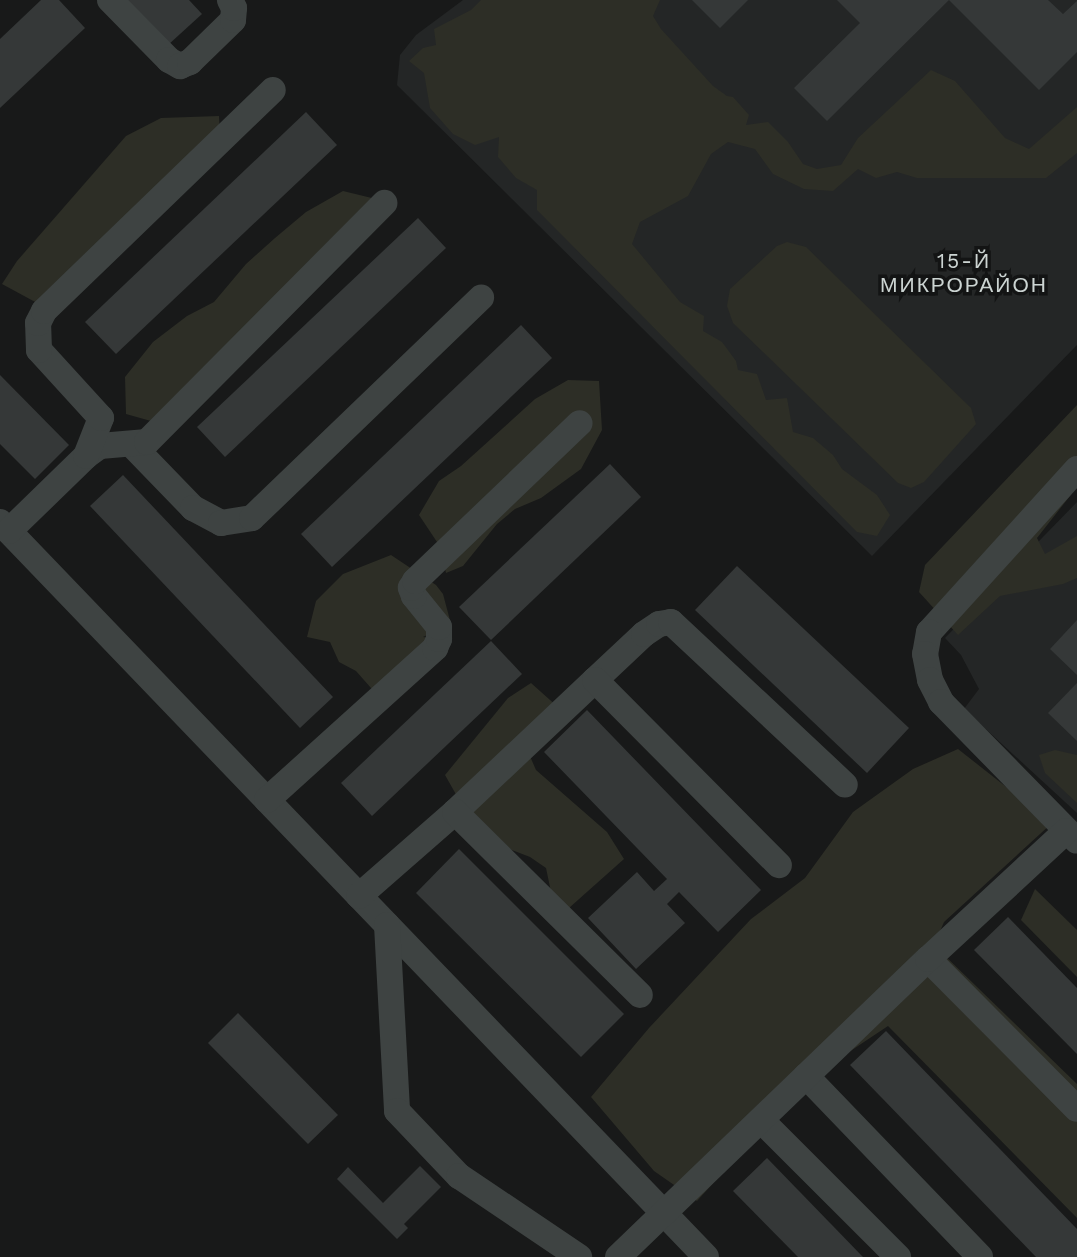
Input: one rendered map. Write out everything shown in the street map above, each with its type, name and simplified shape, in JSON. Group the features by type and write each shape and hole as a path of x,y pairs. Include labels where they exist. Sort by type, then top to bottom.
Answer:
{"street":[{"path":"110,0 169,60 180,66 190,62 233,20 234,8 230,0"},
{"path":"86,456 101,418 39,350 37,323 44,311 273,90"},
{"path":"384,203 147,442 100,446 4,527 706,1257"},
{"path":"132,445 193,508 221,523 252,518 481,298"},
{"path":"267,800 435,648 439,639 439,627 414,596 411,588 415,581 580,423"},
{"path":"618,1257 928,959 1072,836 941,702 930,680 925,654 929,632 1077,469"},
{"path":"359,896 455,812 644,634 659,624 671,622 845,785"},
{"path":"595,680 779,865"},
{"path":"455,812 640,995"},
{"path":"387,925 397,1111 459,1176 579,1257"},
{"path":"928,959 1077,1110"},
{"path":"806,1076 979,1257"},
{"path":"761,1121 898,1257"}],"shaded area":[{"path":"463,0 1077,0 1077,345 872,556 397,85 400,55 416,35"},
{"path":"481,0 660,0 653,16 661,29 713,86 733,97 749,115 746,125 768,122 788,142 803,164 817,169 841,165 858,138 931,70 955,81 1005,138 1029,149 1077,107 1077,153 1046,178 917,178 897,172 876,178 858,169 833,191 804,189 773,174 755,149 728,142 711,154 688,196 640,222 632,244 680,302 704,316 703,331 722,342 736,361 738,370 757,374 766,400 787,398 793,432 813,438 833,455 842,469 877,495 890,515 877,536 857,532 537,210 537,190 516,178 498,157 499,137 475,145 453,134 430,108 424,73 409,61 423,48 436,45 434,29 471,10"},
{"path":"219,116 221,157 37,303 2,284 17,261 126,136 161,118"},
{"path":"343,191 380,200 158,423 126,414 125,377 153,342 187,316 214,302 246,264 275,238 306,212"},
{"path":"787,242 806,247 971,408 976,424 924,482 911,488 898,483 733,323 727,306 730,289 777,246"},
{"path":"568,380 599,381 602,430 581,469 541,498 515,509 497,524 463,566 446,573 439,545 419,515 439,481 461,466 535,399"},
{"path":"1077,405 1077,487 1037,538 1045,554 1077,536 1077,578 1063,584 1000,596 958,635 919,592 925,565"},
{"path":"1077,502 1077,813 964,709 979,689 961,655 945,638"},
{"path":"391,555 436,585 443,594 451,624 423,637 439,639 397,694 371,688 356,671 339,662 330,642 307,637 316,601 343,574"},
{"path":"531,683 559,708 529,754 536,770 607,832 624,859 569,908 551,892 546,868 530,857 507,848 462,805 445,775 508,698"},
{"path":"958,749 1052,823 944,922 938,936 941,952 1077,1084 1077,1218 888,1026 840,1058 746,1147 697,1201 654,1171 591,1097 649,1028 751,919 805,878 853,812 913,769"},
{"path":"1055,750 1077,755 1077,803 1045,773 1039,755"},
{"path":"1035,889 1077,930 1077,977 1021,920"}],"building":[{"path":"41,0 59,0 85,28 0,108 0,39"},
{"path":"125,0 189,0 202,14 168,45"},
{"path":"692,0 748,0 720,28"},
{"path":"837,0 949,0 827,121 794,88 860,23"},
{"path":"949,0 1048,0 1063,14 1077,1 1077,52 1039,90"},
{"path":"306,112 337,145 116,354 85,322"},
{"path":"418,218 446,248 225,457 197,427"},
{"path":"521,325 552,358 332,567 301,534"},
{"path":"0,375 69,445 35,479 0,444"},
{"path":"610,464 641,497 491,640 459,607"},
{"path":"123,475 333,697 300,728 90,506"},
{"path":"737,566 909,728 867,773 695,610"},
{"path":"1077,620 1077,675 1050,649"},
{"path":"491,641 522,674 372,816 341,783"},
{"path":"1077,683 1077,741 1048,713"},
{"path":"587,710 761,890 718,932 679,892 667,904 685,923 636,969 588,918 637,872 654,891 667,879 544,752"},
{"path":"459,849 624,1014 581,1057 416,893"},
{"path":"1008,917 1077,988 1077,1054 974,950"},
{"path":"238,1013 338,1115 308,1144 208,1043"},
{"path":"886,1031 1077,1229 1077,1257 1036,1257 850,1065"},
{"path":"767,1158 863,1257 798,1257 733,1191"},
{"path":"420,1166 441,1187 404,1224 408,1228 397,1239 337,1179 348,1167 383,1203"}],"district":[{"name":"15-Й МИКРОРАЙОН","path":"964,273"}]}
